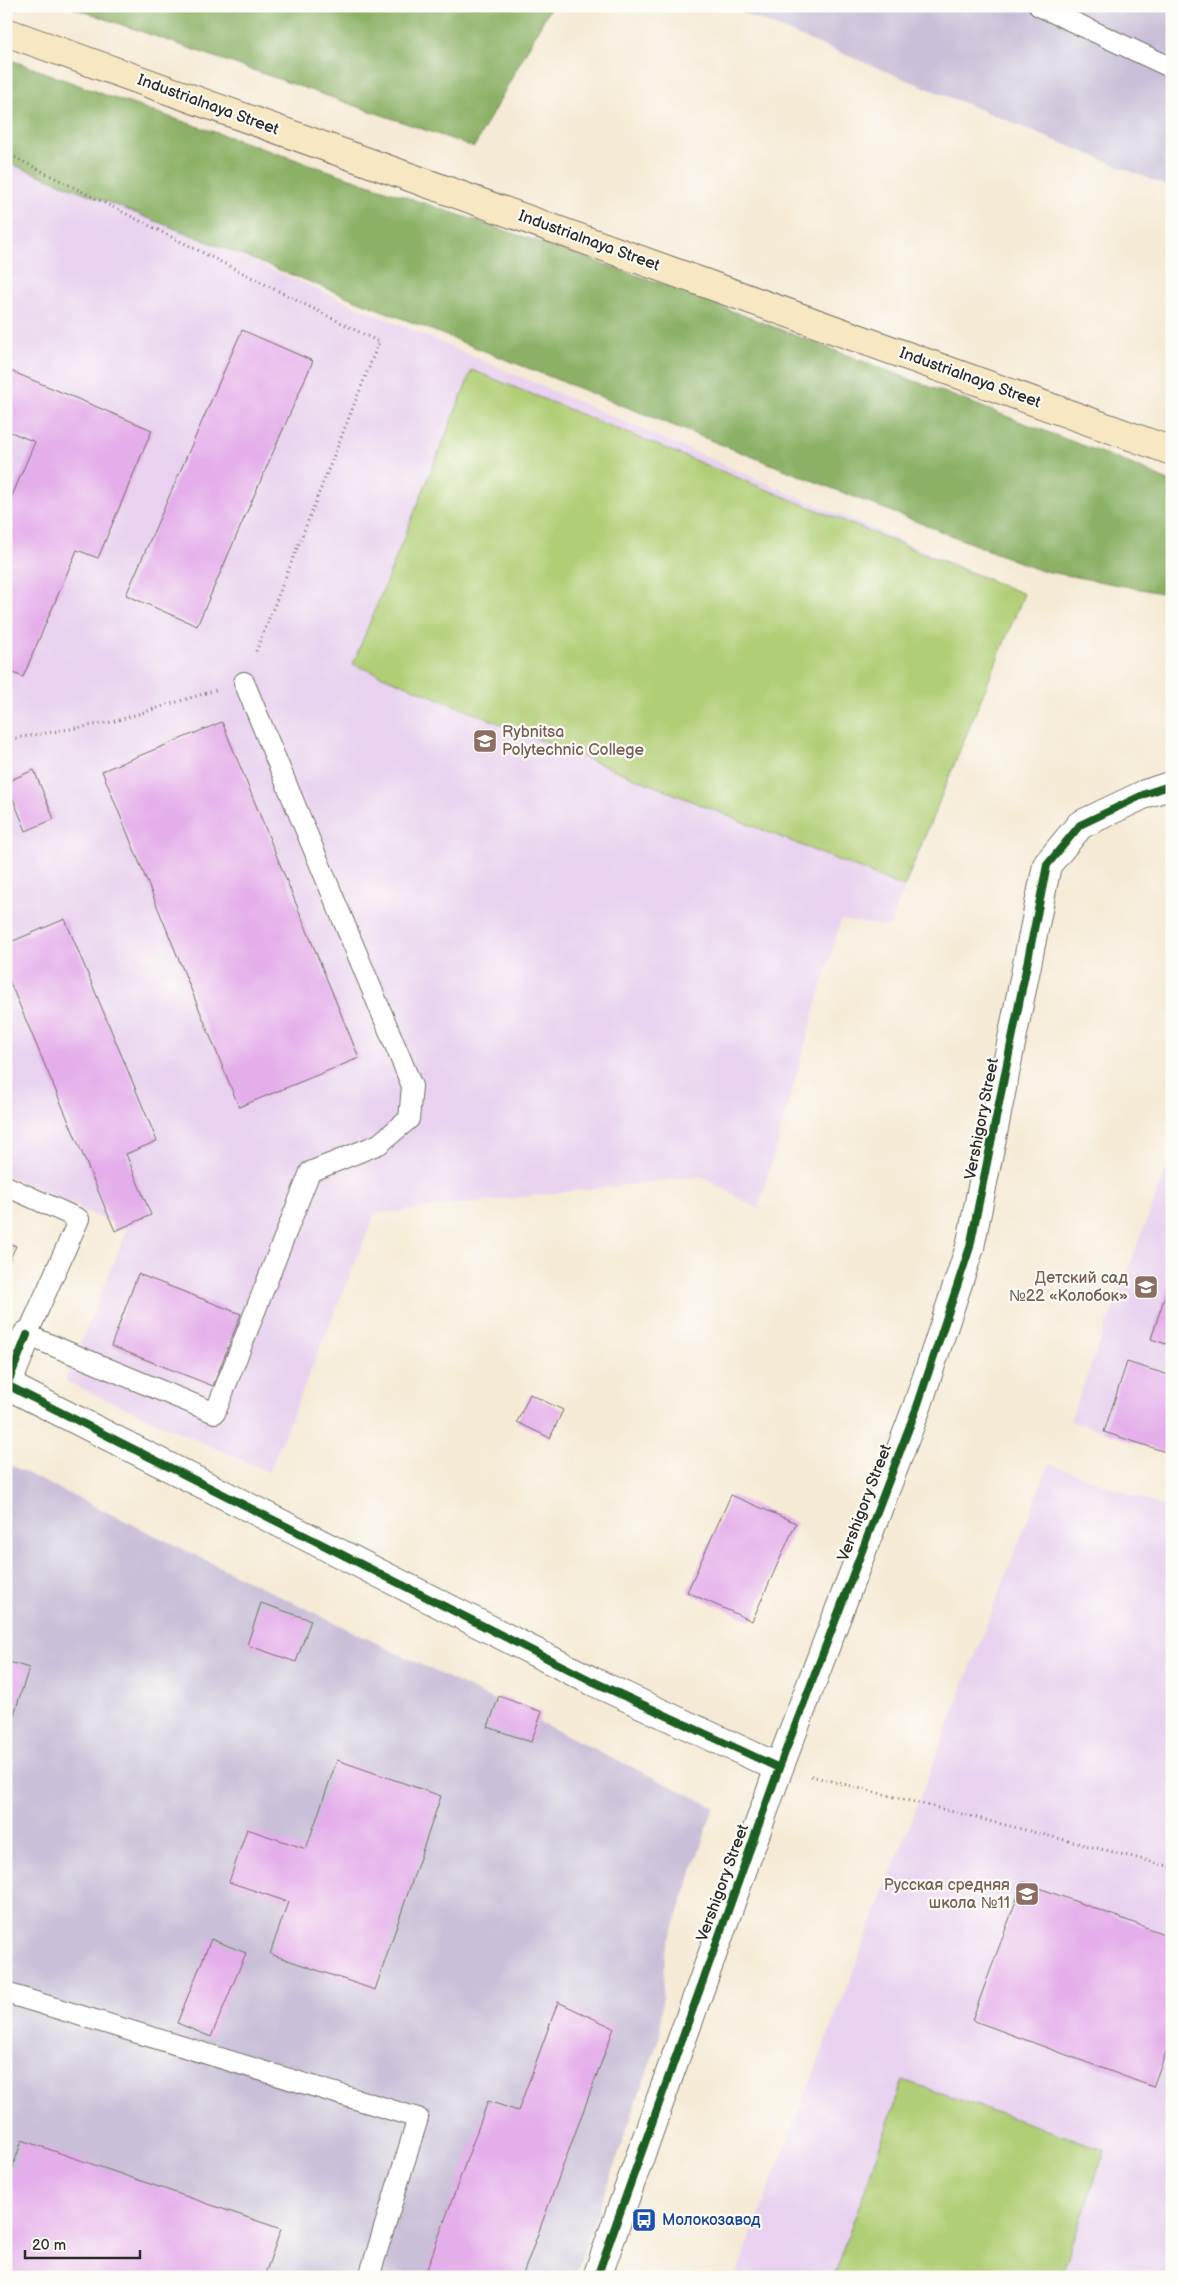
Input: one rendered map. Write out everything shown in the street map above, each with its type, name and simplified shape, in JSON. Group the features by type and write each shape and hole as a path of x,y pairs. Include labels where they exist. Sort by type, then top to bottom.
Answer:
{"main road":[{"name":"Industrialnaya Street","path":"6,32 1172,451"}],"street":[{"name":"Vershigory Street","path":"597,2277 779,1768 917,1407 970,1247 1047,865 1080,825 1145,794 1172,785"},
{"path":"27,1336 6,1385 592,1681 779,1768"}],"lane":[{"path":"1039,6 1172,68"},
{"path":"6,1186 79,1219 27,1336 215,1412 310,1172 380,1144 409,1120 412,1086 244,682"},
{"path":"6,1993 418,2118 368,2277"}],"path":[{"path":"6,153 379,342 244,682 112,722 16,738 6,735"},
{"path":"779,1768 1172,1867"}],"shaded area":[{"path":"726,6 1172,6 1172,188"},
{"name":"Rybnitsa Polytechnic College","path":"6,155 1024,594 889,927 841,920 758,1209 702,1176 375,1214 269,1472 65,1381 127,1230 6,1175"},
{"name":"Детский сад №22 «Колобок»","path":"1172,1155 1172,1456 1070,1420"},
{"path":"6,1463 714,1807 665,1953 660,2035 575,2277 6,2277"},
{"name":"Русская средняя школа №11","path":"1049,1464 1172,1510 1172,2277 735,2277"}],"green space":[{"path":"68,6 551,6 474,147"},
{"path":"6,58 108,96 654,281 1136,466 1172,483 1172,595 1039,570 6,162"},
{"path":"472,370 1024,594 904,887 353,664"},
{"path":"903,2080 1105,2150 1061,2277 834,2277"}],"building":[{"path":"242,330 313,361 197,626 126,595"},
{"path":"6,369 152,430 98,558 77,550 23,677 6,670 6,510 35,442 6,430"},
{"path":"222,722 359,1058 239,1107 102,771"},
{"path":"34,770 54,819 26,831 6,782"},
{"path":"65,919 157,1141 126,1154 151,1215 115,1231 6,973 6,944"},
{"path":"6,1242 16,1246 6,1267"},
{"path":"138,1274 241,1314 213,1386 111,1346"},
{"path":"1172,1277 1172,1346 1151,1339"},
{"path":"1127,1362 1172,1376 1172,1454 1104,1432"},
{"path":"530,1394 563,1410 550,1438 517,1422"},
{"path":"731,1495 796,1523 752,1621 687,1592"},
{"path":"261,1603 311,1620 296,1662 247,1645"},
{"path":"6,1661 29,1668 7,1736 6,1736"},
{"path":"499,1696 542,1712 531,1742 488,1727"},
{"path":"337,1760 441,1796 375,1990 270,1954 288,1902 229,1882 247,1829 306,1849"},
{"path":"1023,1882 1172,1937 1172,2036 1153,2087 972,2020"},
{"path":"211,1939 246,1953 211,2037 177,2023"},
{"path":"558,2002 614,2028 522,2277 424,2277 488,2101 518,2111"},
{"path":"22,2140 281,2229 264,2277 6,2277 6,2187"}],"cycle path":[{"path":"597,2277 779,1768 917,1407 970,1247 1047,865 1080,825 1145,794 1172,785"},
{"path":"27,1335 7,1385 592,1681 779,1768"}],"place":[{"name":"Rybnitsa Polytechnic College","path":"485,741"},
{"name":"Детский сад №22 «Колобок»","path":"1146,1287"},
{"name":"Русская средняя школа №11","path":"1027,1894"},
{"name":"Молокозавод","path":"644,2220"}]}
